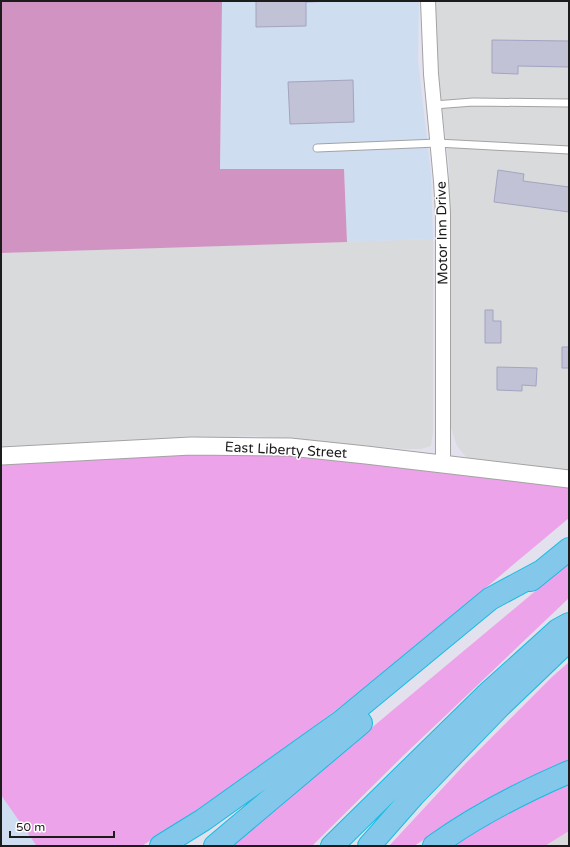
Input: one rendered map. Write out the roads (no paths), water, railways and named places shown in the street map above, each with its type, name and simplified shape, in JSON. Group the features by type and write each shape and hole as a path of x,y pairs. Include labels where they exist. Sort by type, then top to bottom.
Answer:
{"highway":[{"path":"215,846 569,549"},
{"path":"161,846 203,820 342,720 490,599 542,571"},
{"path":"332,846 485,696 558,630 569,624"},
{"path":"369,846 418,790 499,707 569,640"},
{"path":"434,846 490,809 536,786 569,772"}],"street":[{"name":"Motor Inn Drive","path":"428,1 431,74 442,181 443,465"},
{"name":"East Liberty Street","path":"1,456 144,448 234,445 298,448 569,479"}],"lane":[{"path":"434,105 473,102 569,103"},
{"path":"317,148 438,142 569,150"}]}
